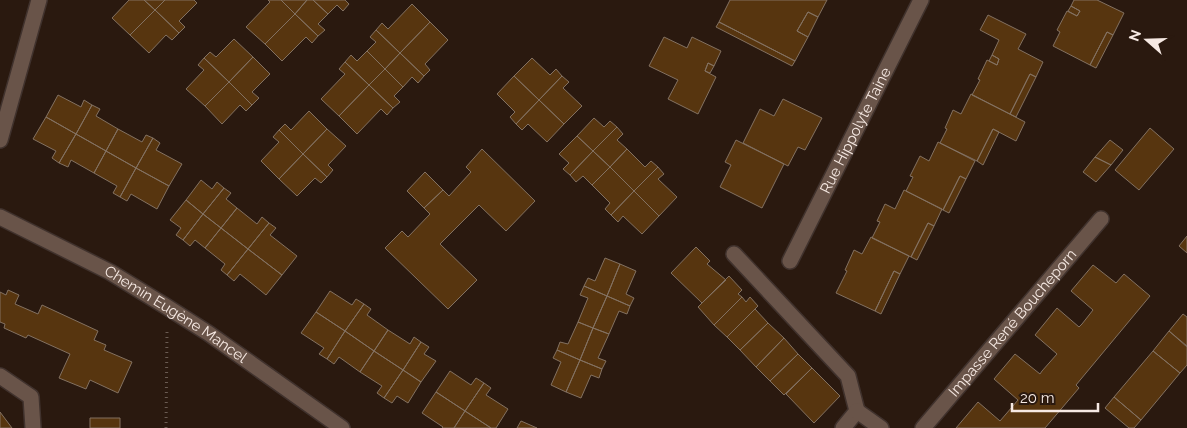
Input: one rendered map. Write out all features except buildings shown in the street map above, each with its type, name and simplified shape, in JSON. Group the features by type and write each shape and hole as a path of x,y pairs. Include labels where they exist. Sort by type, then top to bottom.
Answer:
{"street":[{"path":"0,140 39,0"},
{"name":"Rue Hippolyte Taine","path":"790,261 921,0"},
{"name":"Chemin Eugène Mancel","path":"0,217 110,272 167,307 208,333 342,428"},
{"name":"Impasse René Boucheporn","path":"923,428 1100,219"},
{"path":"734,254 848,376 857,411 881,428"},
{"path":"0,376 31,397 33,428"},
{"path":"843,428 857,411"}],"path":[{"path":"166,428 167,307"}]}
